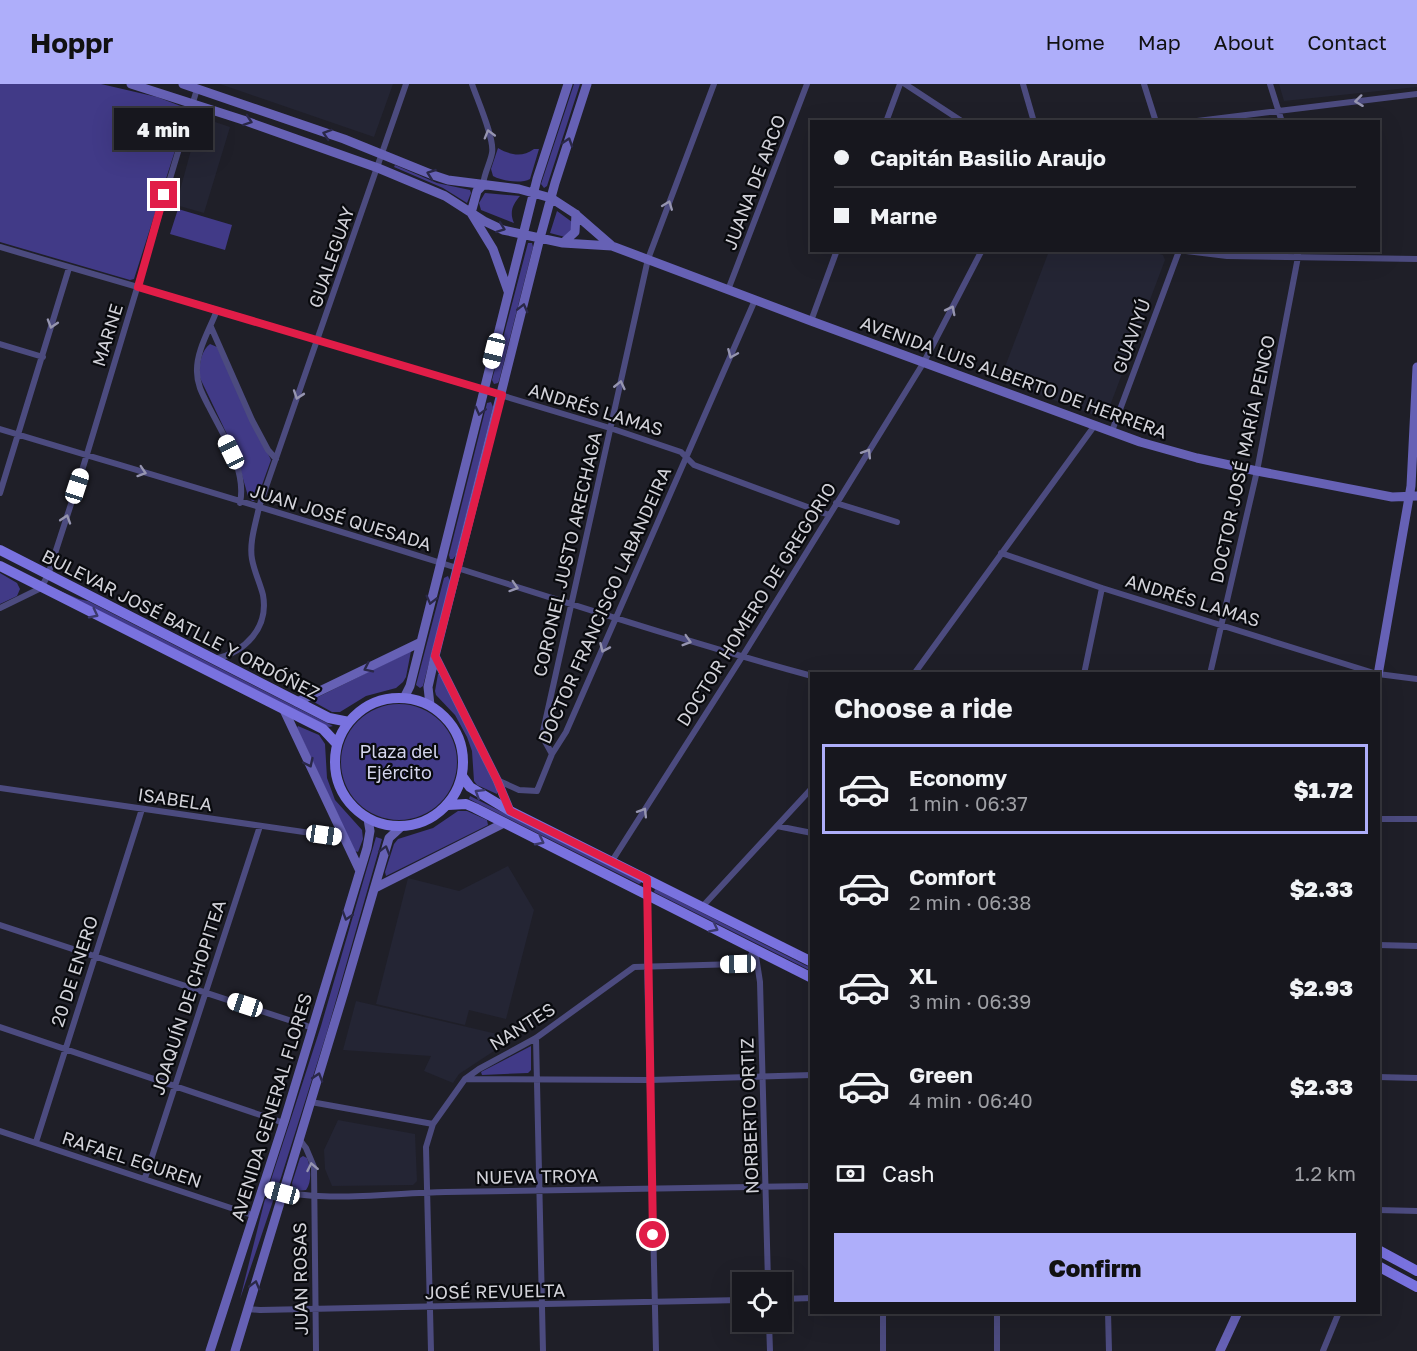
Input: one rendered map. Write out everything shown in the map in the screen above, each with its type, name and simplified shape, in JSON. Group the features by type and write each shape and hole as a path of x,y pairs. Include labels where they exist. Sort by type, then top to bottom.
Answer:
{"main road":[{"name":"AVENIDA LUIS ALBERTO DE HERRERA","path":"131,84 193,103 378,168 445,196 503,230 563,243 612,246 1168,451 1392,497 1413,497"},
{"name":"AVENIDA LUIS ALBERTO DE HERRERA","path":"183,84 382,154 440,177 551,198 576,214 612,246"},
{"path":"404,698 410,686 533,193 568,84"},
{"path":"430,705 428,687 435,656 540,238 587,84"},
{"path":"471,213 477,191 483,185"},
{"name":"AVENIDA LUIS ALBERTO DE HERRERA","path":"471,213 493,249 508,293"},
{"path":"563,243 575,232 576,214"},
{"path":"1378,672 1413,497 1417,367"},
{"name":"BULEVAR JOSÉ BATLLE Y ORDÓÑEZ","path":"0,550 329,718 349,722"},
{"name":"BULEVAR JOSÉ BATLLE Y ORDÓÑEZ","path":"0,566 323,729 337,744"},
{"path":"297,702 421,642"},
{"path":"435,656 497,780 510,811"},
{"path":"404,698 430,705 445,716 456,731 464,757 462,776 457,791 448,805 427,821 401,827 389,826 368,819 352,807 341,791 334,763 337,744 349,722 369,705 386,699 404,698"},
{"name":"BULEVAR JOSÉ BATLLE Y ORDÓÑEZ","path":"284,710 345,838"},
{"path":"462,776 470,787 510,811 810,961"},
{"path":"448,805 466,804 810,977"},
{"name":"AVENIDA GENERAL FLORES","path":"212,1348 314,1028 368,844 370,831 368,819"},
{"path":"375,888 504,823"},
{"name":"AVENIDA GENERAL FLORES","path":"235,1351 389,838 401,827"},
{"path":"345,838 360,871"},
{"path":"1380,1251 1417,1271"},
{"path":"1380,1267 1417,1287"},
{"path":"1220,1351 1237,1314"}],"street":[{"name":"GUALEGUAY","path":"214,659 243,646 256,633 262,620 263,597 252,559 259,507 406,84"},
{"path":"472,84 492,151 484,173 483,185"},
{"name":"CORONEL JUSTO ARECHAGA","path":"552,754 542,736 648,259 714,84"},
{"name":"JUANA DE ARCO","path":"728,290 807,84"},
{"path":"887,120 900,84"},
{"path":"905,84 960,120"},
{"path":"1023,84 1033,120"},
{"path":"1144,84 1155,120"},
{"path":"1270,84 1282,120"},
{"name":"MARNE","path":"41,588 48,575 87,454 197,89"},
{"path":"1204,120 1417,94"},
{"name":"ANDRÉS LAMAS","path":"0,247 610,428 681,452 694,465 829,515"},
{"path":"811,321 836,252"},
{"name":"DOCTOR HOMERO DE GREGORIO","path":"612,861 742,657 924,362 981,252"},
{"name":"GUAVIYÚ","path":"1112,431 1178,252"},
{"path":"1188,252 1227,256 1297,254 1417,259"},
{"name":"DOCTOR JOSÉ MARÍA PENCO","path":"1210,672 1257,471 1297,254"},
{"path":"0,493 69,268"},
{"name":"DOCTOR FRANCISCO LABANDEIRA","path":"497,780 519,790 537,791 552,754 566,732 755,300"},
{"path":"217,310 203,343 197,367 198,382 235,460 242,486 240,503"},
{"path":"211,327 252,420 268,450 276,459"},
{"path":"0,344 43,357"},
{"path":"915,672 1095,425"},
{"name":"JUAN JOSÉ QUESADA","path":"0,429 441,563 570,606 810,675"},
{"path":"836,503 897,522"},
{"name":"ANDRÉS LAMAS","path":"1001,553 1102,588 1372,672"},
{"path":"0,608 41,588"},
{"path":"1084,672 1102,588"},
{"name":"ANDRÉS LAMAS","path":"1380,674 1417,679"},
{"name":"ISABELA","path":"0,788 345,838"},
{"path":"702,907 810,790"},
{"name":"20 DE ENERO","path":"36,1142 142,809"},
{"path":"1380,819 1417,819"},
{"name":"JOAQUÍN DE CHOPITEA","path":"145,1178 260,826"},
{"path":"777,826 810,833"},
{"path":"647,879 656,1351"},
{"path":"0,925 314,1028"},
{"path":"1380,945 1417,946"},
{"name":"NANTES","path":"433,1124 465,1079 536,1038 633,967 738,964 748,961 754,949"},
{"name":"NORBERTO ORTIZ","path":"754,949 759,971 768,1272"},
{"path":"0,1027 284,1123"},
{"path":"536,1038 543,1351"},
{"path":"465,1079 650,1080 810,1075"},
{"path":"1380,1077 1417,1078"},
{"path":"311,1102 433,1124 426,1147 431,1351"},
{"name":"RAFAEL EGUREN","path":"0,1131 255,1216"},
{"name":"JUAN ROSAS","path":"299,1139 306,1148 314,1167 316,1351"},
{"name":"NUEVA TROYA","path":"264,1188 314,1197 427,1192 810,1186"},
{"path":"1380,1210 1417,1211"},
{"path":"792,1299 810,1298"},
{"name":"JOSÉ REVUELTA","path":"248,1309 732,1300"},
{"path":"883,1314 883,1351"},
{"path":"997,1314 997,1351"},
{"path":"1108,1314 1109,1351"},
{"path":"1323,1351 1338,1314"},
{"path":"769,1332 770,1351"}],"shaded area":[{"path":"220,84 393,84 374,137"},
{"path":"1279,84 1417,84 1417,87 1284,101"},
{"path":"200,117 230,127 204,213 176,205"},
{"path":"1049,252 1153,252 1163,255 1165,260 1105,419 1000,380"},
{"path":"508,866 534,910 506,1019 469,1010 465,1025 376,1004 408,878 459,891"},
{"path":"356,1001 514,1038 459,1074 453,1083 424,1071 431,1056 343,1050"},
{"path":"338,1120 415,1134 417,1181 413,1185 332,1186 325,1169 324,1150"}],"green space":[{"path":"0,84 101,84 157,97 186,108 187,113 134,279 130,280 0,242"},
{"path":"574,84 580,84 547,186 544,188 541,184"},
{"path":"498,148 516,154 525,154 539,149 530,179 511,181 493,176 491,169"},
{"path":"395,165 437,183 470,190 467,203 443,188 394,167"},
{"path":"485,193 520,196 512,208 514,223 481,210 479,203"},
{"path":"178,209 232,225 225,250 170,234"},
{"path":"557,211 572,222 572,230 565,237 550,233"},
{"path":"528,243 532,243 533,247 499,381 494,384 492,380"},
{"path":"210,344 217,347 271,460 254,501 248,496 235,451 200,378 201,360"},
{"path":"491,402 493,407 456,555 450,559 449,555 487,403"},
{"path":"0,573 17,583 20,589 17,596 0,604"},
{"path":"448,576 450,581 423,686 420,688 416,685 444,578"},
{"path":"55,589 88,601 333,726 329,727"},
{"path":"411,651 406,677 396,688 366,696 340,712 332,712 314,702 314,699"},
{"path":"438,674 497,794 477,785 474,781 472,751 467,737 455,715 436,695"},
{"name":"Plaza del Ejército","path":"399,704 421,709 440,721 452,740 457,762 452,784 440,803 421,815 399,820 377,815 358,803 346,784 341,762 346,740 358,721 377,709"},
{"path":"298,726 319,735 325,744 327,778 335,800 362,830 363,839 358,852 355,851"},
{"path":"470,796 641,881 641,883 469,799"},
{"path":"458,811 467,811 487,820 488,825 386,876 385,872 394,844 398,839 433,828"},
{"path":"376,837 382,839 327,1032 278,1187 269,1186 321,1026"},
{"path":"655,889 810,967 810,970 654,892"},
{"path":"531,1046 531,1070 528,1073 482,1075 481,1072"},
{"path":"303,1156 307,1158 310,1179 306,1190 297,1191 293,1188 292,1183 300,1158"},
{"path":"274,1198 240,1299 265,1199"}],"route":[{"path":"164,195 138,287 502,395 435,656 497,780 510,811 647,879 653,1235"}]}
